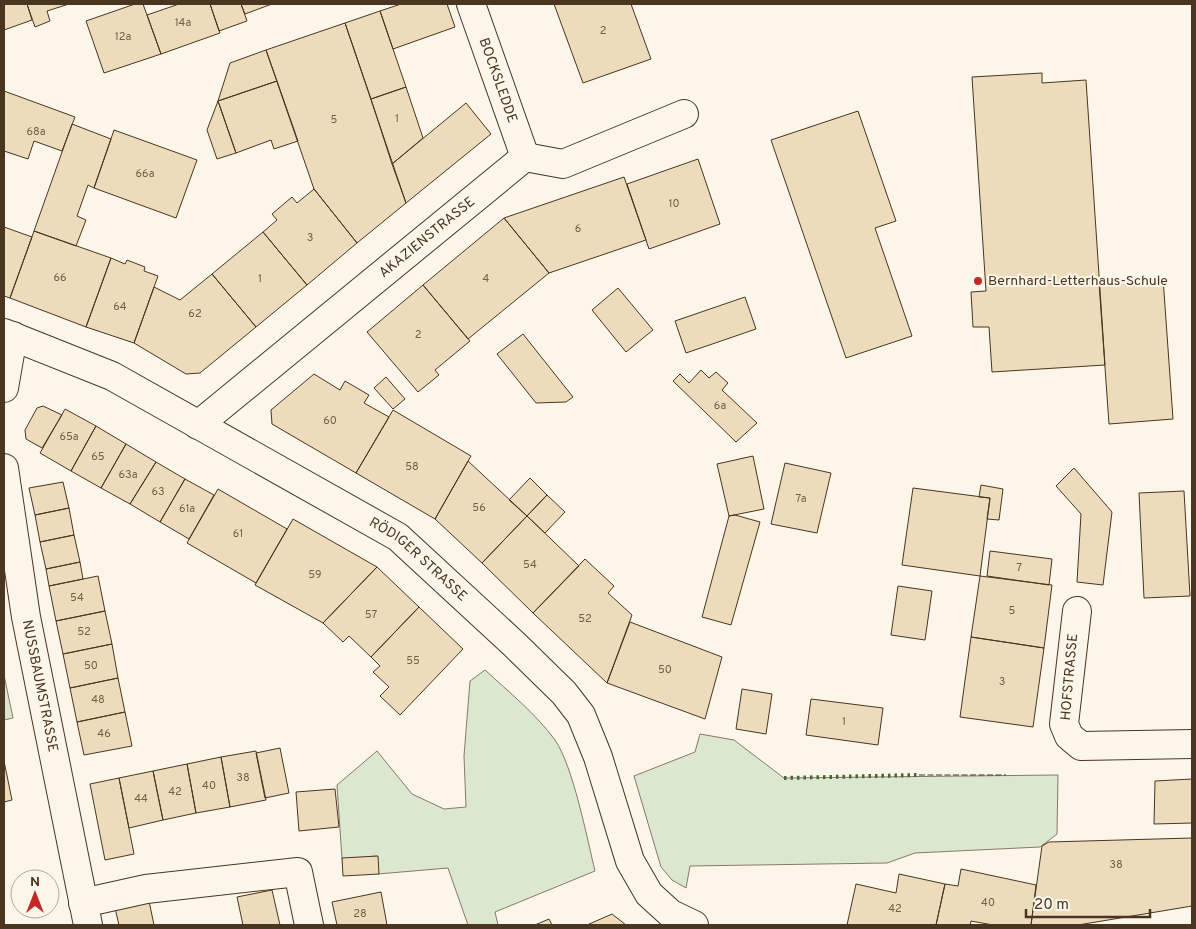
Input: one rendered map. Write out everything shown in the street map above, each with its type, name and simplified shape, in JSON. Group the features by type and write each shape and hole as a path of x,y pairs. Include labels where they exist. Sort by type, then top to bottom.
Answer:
{"street":[{"name":"BOCKSLEDDE","path":"471,4 525,157"},
{"path":"525,157 563,164 684,114"},
{"name":"AKAZIENSTRASSE","path":"198,425 525,157"},
{"path":"4,388 8,334"},
{"name":"RÖDIGER STRASSE","path":"8,334 112,376 398,537 564,693 581,715 598,757 630,861 649,894 671,914 694,925"},
{"name":"NUSSBAUMSTRASSE","path":"4,468 26,617 86,914 146,889 298,872 308,925"},
{"name":"HOFSTRASSE","path":"1077,611 1064,724 1068,736 1081,746 1192,744"}],"green space":[{"path":"485,670 539,721 555,740 562,752 579,803 595,871 495,912 498,925 468,925 448,868 378,874 377,856 342,859 337,785 377,751 412,794 444,809 466,807 464,756 470,681"},
{"path":"4,675 13,718 4,720"},
{"path":"700,734 734,740 784,778 1058,775 1057,834 1040,847 915,853 887,863 690,866 686,888 672,880 661,867 634,776 695,752"}],"building":[{"path":"4,4 27,4 32,20 4,30"},
{"path":"27,4 69,4 47,11 50,21 35,27"},
{"path":"135,4 143,4 161,54 104,73 86,21"},
{"path":"179,4 210,4 220,33 161,54 147,15"},
{"path":"210,4 241,4 247,21 219,31"},
{"path":"241,4 272,4 245,14"},
{"path":"401,4 447,4 455,27 393,49 380,11"},
{"path":"554,4 631,4 651,59 583,83"},
{"path":"380,11 406,87 371,99 345,23"},
{"path":"345,23 406,203 357,243 314,189 266,50"},
{"path":"266,50 277,81 218,101 230,63"},
{"path":"1042,73 1042,83 1086,80 1105,365 992,372 989,327 973,327 971,292 986,291 972,77"},
{"path":"277,81 298,141 274,149 271,140 236,153 218,101"},
{"path":"406,87 423,138 392,164 371,99"},
{"path":"4,91 75,117 62,151 34,141 28,159 4,151"},
{"path":"218,101 236,153 217,159 207,130"},
{"path":"466,103 491,134 406,203 392,164"},
{"path":"858,111 896,221 875,228 912,336 846,358 771,140"},
{"path":"72,124 111,139 94,188 88,185 77,216 86,220 76,246 34,231"},
{"path":"114,130 197,160 176,218 94,188"},
{"path":"698,159 720,224 649,249 627,184"},
{"path":"624,177 646,240 549,273 504,218"},
{"path":"314,189 357,243 307,285 263,232 277,220 272,214 292,197 297,203"},
{"path":"504,218 549,273 468,339 423,285"},
{"path":"4,227 32,237 10,298 4,296"},
{"path":"34,231 111,258 86,327 10,298"},
{"path":"263,232 307,285 256,327 212,274"},
{"path":"111,258 125,264 127,260 145,267 144,271 158,276 134,343 86,327"},
{"path":"212,274 256,327 200,373 186,374 134,343 154,287 180,300"},
{"path":"1163,278 1173,419 1109,424 1099,283"},
{"path":"423,285 470,341 435,370 439,375 418,392 367,332"},
{"path":"618,288 653,330 626,352 592,310"},
{"path":"745,297 756,329 686,353 675,321"},
{"path":"523,334 573,397 566,402 536,403 497,354"},
{"path":"701,370 709,378 716,372 728,383 722,390 757,423 736,442 673,381 680,374 689,383"},
{"path":"314,374 340,390 345,381 369,395 364,403 389,417 356,473 272,424 271,410"},
{"path":"386,377 405,399 393,409 374,388"},
{"path":"43,406 62,415 42,448 26,439 25,430 37,408"},
{"path":"65,409 96,426 71,471 40,453"},
{"path":"393,410 471,456 435,519 356,473"},
{"path":"96,426 126,444 101,488 71,471"},
{"path":"126,444 156,462 130,504 101,488"},
{"path":"753,456 764,509 729,516 717,464"},
{"path":"468,461 527,516 482,563 435,519"},
{"path":"156,462 185,479 160,522 130,504"},
{"path":"785,463 831,473 817,533 771,524"},
{"path":"1074,468 1112,512 1103,585 1077,582 1081,514 1056,486"},
{"path":"530,478 547,495 527,516 509,500"},
{"path":"185,479 214,495 189,539 160,522"},
{"path":"63,482 69,508 35,515 29,488"},
{"path":"981,485 1003,489 999,520 987,519 990,498 979,497"},
{"path":"913,488 990,498 980,576 902,565"},
{"path":"218,489 287,529 256,583 187,543"},
{"path":"1184,491 1190,596 1144,598 1139,493"},
{"path":"547,495 565,512 545,533 527,516"},
{"path":"69,508 74,535 40,542 35,515"},
{"path":"735,515 760,522 731,625 702,617 729,516"},
{"path":"527,516 579,566 533,613 482,563"},
{"path":"293,519 377,567 323,623 255,585"},
{"path":"74,535 80,562 46,569 40,542"},
{"path":"990,551 1052,559 1049,585 987,576"},
{"path":"585,559 614,586 608,593 632,615 607,683 533,613"},
{"path":"80,562 83,579 49,586 46,569"},
{"path":"377,567 419,607 371,657 349,636 343,642 323,623"},
{"path":"98,576 105,611 56,621 49,586"},
{"path":"980,576 1052,585 1044,648 971,637"},
{"path":"898,586 932,591 925,640 891,635"},
{"path":"419,607 463,649 400,715 380,696 389,687 373,672 380,666 371,657"},
{"path":"105,611 112,644 63,654 56,621"},
{"path":"630,622 722,657 705,719 607,683"},
{"path":"971,637 1044,648 1033,727 960,717"},
{"path":"112,644 118,678 70,688 63,654"},
{"path":"118,678 125,712 77,722 70,688"},
{"path":"742,689 772,694 766,734 736,729"},
{"path":"811,699 883,708 878,745 806,735"},
{"path":"125,712 132,746 84,755 77,722"},
{"path":"280,748 289,793 265,798 256,753"},
{"path":"256,751 266,800 230,807 221,757"},
{"path":"221,757 230,807 196,813 187,764"},
{"path":"4,761 12,800 4,802"},
{"path":"187,764 196,813 163,820 153,771"},
{"path":"153,771 163,820 129,828 119,778"},
{"path":"119,778 134,854 105,860 90,784"},
{"path":"1192,779 1192,823 1154,824 1155,781"},
{"path":"335,789 339,827 299,831 296,792"},
{"path":"1192,838 1192,906 1078,925 1031,925 1042,846 1049,842"},
{"path":"378,856 379,874 343,876 342,858"},
{"path":"961,869 1036,885 1031,925 993,925 971,921 970,925 936,925 945,884 958,886"},
{"path":"899,874 945,884 936,925 847,925 856,884 896,893"},
{"path":"272,890 280,925 243,925 237,897"},
{"path":"381,892 387,925 337,925 332,902"},
{"path":"149,901 154,925 119,925 115,908"},
{"path":"612,914 626,925 587,925"},
{"path":"549,919 552,925 535,925"}],"hedge":[{"path":"784,778 919,775"}],"fence":[{"path":"919,775 1006,775"}],"place":[{"name":"Bernhard-Letterhaus-Schule","path":"978,281"}]}
